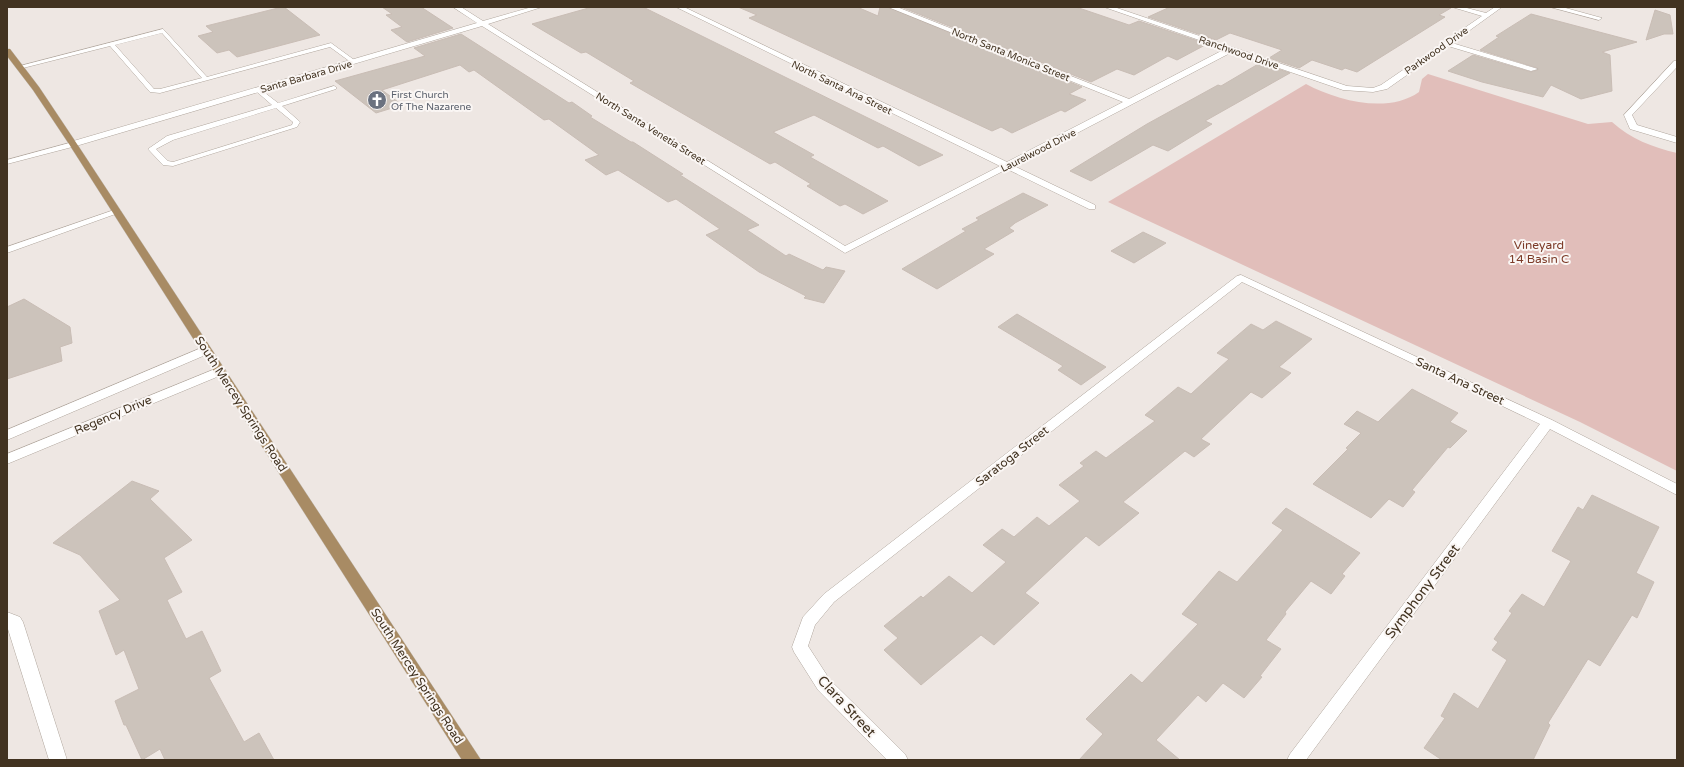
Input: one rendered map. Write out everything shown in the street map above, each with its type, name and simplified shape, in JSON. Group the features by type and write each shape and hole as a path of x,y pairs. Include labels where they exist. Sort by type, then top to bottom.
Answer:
{"main road":[{"name":"South Mercey Springs Road","path":"7,51 73,144 472,760"}],"street":[{"name":"North Santa Venetia Street","path":"456,7 845,250"},
{"name":"Santa Barbara Drive","path":"73,144 539,7"},
{"name":"North Santa Ana Street","path":"679,7 1006,166"},
{"name":"North Santa Monica Street","path":"891,7 1130,102"},
{"name":"Ranchwood Drive","path":"1107,7 1346,88 1373,90"},
{"path":"1455,7 1486,16"},
{"name":"Parkwood Drive","path":"1373,90 1384,87 1499,7"},
{"path":"1554,7 1598,18"},
{"path":"1446,43 1534,68"},
{"name":"Laurelwood Drive","path":"845,250 1231,49"},
{"path":"1675,67 1628,115 1633,127 1677,140"},
{"path":"1006,166 1092,207"},
{"name":"Santa Ana Street","path":"1241,278 1548,423 1677,490"},
{"name":"Saratoga Street","path":"800,647 808,622 829,598 1241,278"},
{"name":"Regency Drive","path":"7,435 206,350"},
{"name":"Regency Drive","path":"7,459 220,371"},
{"name":"Symphony Street","path":"1296,760 1548,423"},
{"path":"7,619 15,622 58,760"},
{"name":"Clara Street","path":"800,647 824,685 899,760"}],"lane":[{"path":"19,67 163,32 206,78"},
{"path":"111,44 152,91 160,91 331,45 354,62"},
{"path":"258,90 277,106 298,122 295,126 173,164 166,163 152,149 170,138 277,106 334,88"},
{"path":"7,162 73,144"},
{"path":"7,250 117,212"}],"green space":[{"name":"Vineyard 14 Basin C","path":"1428,74 1588,124 1612,122 1642,142 1677,153 1677,471 1580,422 1108,202 1306,84 1333,96 1363,103 1378,104 1407,99 1419,92 1422,79"}],"building":[{"path":"282,7 320,35 237,57 229,50 217,53 198,36 213,32 206,26"},
{"path":"382,7 421,7 453,28 407,42 391,30 402,27 386,15 392,14"},
{"path":"592,7 643,7 943,155 919,166 883,146 878,148 814,115 773,132 814,155 810,157 888,201 863,214 845,204 840,206 807,186 811,184 775,162 770,164 630,83 634,81 586,52 581,53 532,24"},
{"path":"738,7 857,7 878,16 880,7 887,7 1082,87 1069,94 1086,100 1065,112 1061,110 1012,133 1001,127 992,131 749,18 757,15"},
{"path":"901,7 1076,7 1129,25 1139,21 1207,44 1177,60 1168,56 1134,75 1117,69 1091,82"},
{"path":"1170,7 1451,8 1439,15 1445,17 1357,72 1345,68 1342,70 1312,60 1299,68 1269,58 1282,50 1230,33 1216,40 1148,17"},
{"path":"1655,10 1670,15 1673,34 1664,34 1646,40"},
{"path":"1531,14 1637,42 1602,52 1610,55 1612,91 1581,99 1551,85 1543,97 1482,82 1448,71 1473,55 1531,72 1538,70 1538,68 1480,50 1499,37 1496,36"},
{"path":"461,34 569,103 572,102 592,116 590,117 633,142 683,174 680,175 759,225 747,230 786,256 789,254 823,270 826,267 845,271 824,303 804,298 806,296 759,272 706,235 720,229 676,199 668,202 618,170 606,175 585,160 599,155 549,119 544,120 474,70 469,72 460,65 382,90 402,105 376,113 335,81 425,56 414,48"},
{"path":"1260,63 1290,73 1205,121 1212,124 1168,151 1153,145 1091,181 1070,171 1147,124 1218,85 1221,86"},
{"path":"1023,193 1048,205 1015,223 1009,228 1014,231 984,249 994,254 937,289 902,269 966,231 962,229 979,220 976,218"},
{"path":"1143,232 1166,243 1134,263 1111,251"},
{"path":"24,299 70,327 72,343 60,347 62,361 7,379 7,307"},
{"path":"1017,314 1106,367 1081,385 1058,370 1063,366 998,327"},
{"path":"1276,321 1312,339 1279,367 1291,373 1262,398 1251,392 1201,439 1210,444 1194,457 1185,451 1123,502 1139,513 1099,546 1086,536 1025,593 1039,603 994,645 981,635 921,685 884,650 898,638 884,626 921,596 923,598 949,576 972,593 1006,562 983,545 1002,529 1014,537 1037,517 1049,526 1080,501 1059,485 1084,466 1080,463 1096,451 1106,458 1155,421 1145,415 1178,387 1191,394 1229,359 1217,353 1251,324 1263,330"},
{"path":"1412,389 1458,413 1450,422 1467,431 1450,448 1448,447 1412,490 1415,492 1403,507 1389,499 1371,518 1313,484 1348,449 1346,448 1361,433 1344,424 1357,411 1378,422"},
{"path":"132,481 159,491 150,499 192,540 164,558 182,592 167,600 186,639 202,631 221,671 209,678 244,742 259,733 274,760 165,760 160,749 142,760 126,725 124,725 115,701 139,689 124,650 116,655 99,611 120,600 80,555 53,543"},
{"path":"1592,495 1659,527 1636,573 1654,582 1637,618 1632,615 1600,666 1588,659 1548,723 1550,725 1533,760 1442,760 1424,748 1445,718 1441,716 1454,693 1478,709 1507,660 1492,650 1498,642 1494,639 1512,613 1509,611 1522,594 1544,607 1571,561 1552,551 1578,507 1583,510"},
{"path":"1286,508 1360,553 1342,574 1345,576 1331,594 1311,581 1285,612 1286,614 1266,640 1281,649 1260,676 1262,677 1244,698 1223,683 1206,702 1198,695 1156,740 1180,760 1079,760 1103,734 1086,719 1131,674 1142,683 1198,624 1182,614 1219,571 1237,582 1283,530 1272,523"}],"place":[{"name":"First Church Of The Nazarene","path":"377,100"}]}
